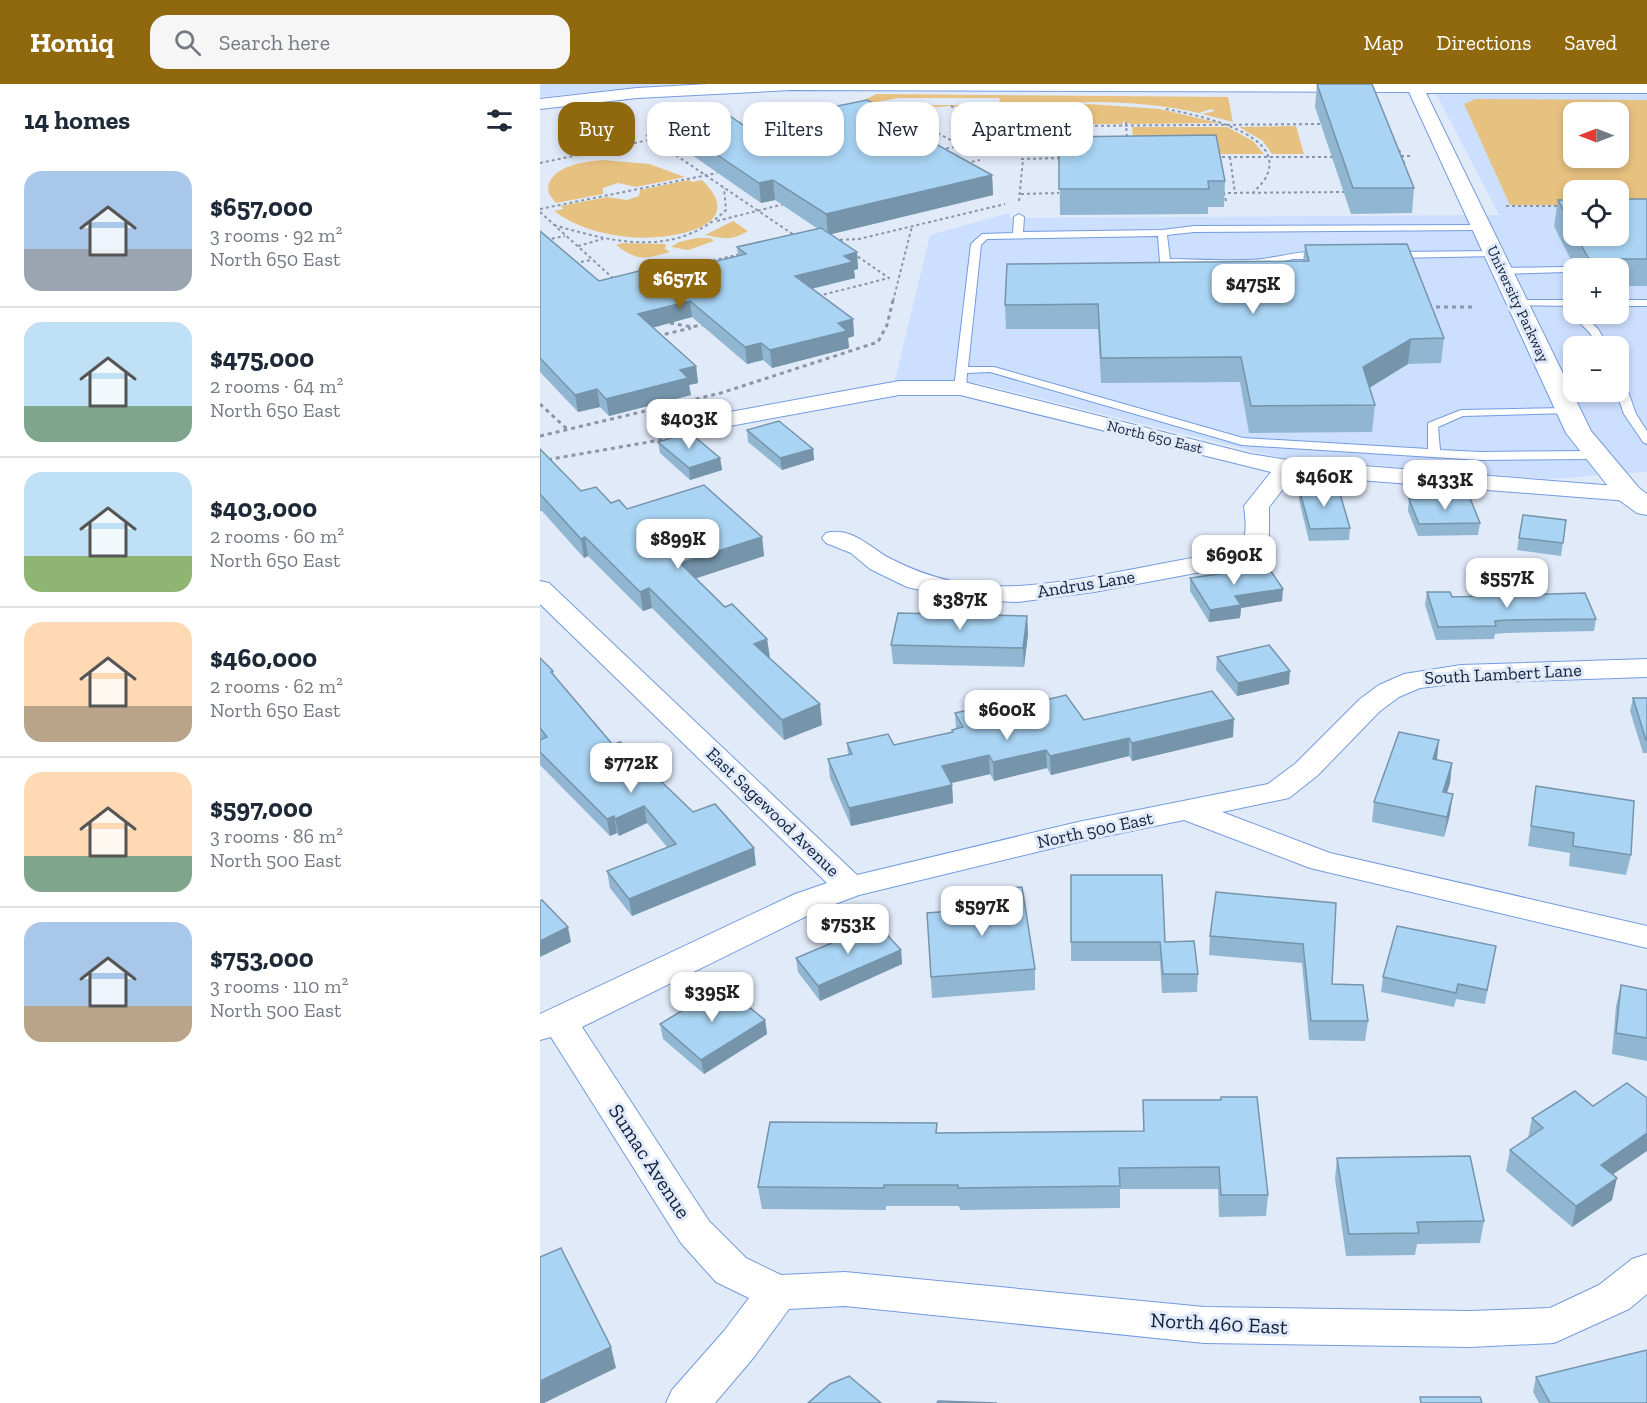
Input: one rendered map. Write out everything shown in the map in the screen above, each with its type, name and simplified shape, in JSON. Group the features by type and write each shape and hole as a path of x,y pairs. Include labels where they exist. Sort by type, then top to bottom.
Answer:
{"main road":[{"path":"540,104 647,92 791,85 1647,88"},
{"name":"University Parkway","path":"1414,86 1567,411 1595,455 1641,496"}],"street":[{"name":"North 650 East","path":"686,427 899,388 962,379 1250,461 1288,467 1641,496"},
{"name":"Andrus Lane","path":"835,537 860,548 879,563 902,576 942,588 1018,594 1094,585 1217,561 1248,551 1256,540 1256,506 1288,467"},
{"name":"East Sagewood Avenue","path":"540,589 850,887"},
{"name":"South Lambert Lane","path":"1186,810 1278,791 1307,769 1370,705 1389,691 1414,680 1461,674 1647,668"},
{"name":"North 500 East","path":"550,1024 807,902 850,887 1078,832 1186,810"},
{"path":"1186,810 1321,861 1647,937"},
{"name":"Sumac Avenue","path":"550,1024 695,1232 731,1270 777,1292"},
{"name":"North 460 East","path":"777,1292 845,1289 1204,1325 1470,1329 1554,1324 1614,1297 1647,1271"},
{"path":"688,1403 739,1344 777,1292"}],"lane":[{"path":"1018,233 1019,217"},
{"path":"1481,227 1194,229 1162,233 1018,233 985,236 976,244 962,379 990,369 1242,441 1480,456 1595,455"},
{"path":"1162,233 1165,262 1271,261 1293,256 1338,256"},
{"path":"1383,255 1498,262 1563,270"},
{"path":"1518,303 1563,305"},
{"path":"1629,303 1647,303"},
{"path":"1587,324 1597,336"},
{"path":"1626,402 1630,414 1647,440"},
{"path":"1434,453 1432,425 1461,413 1567,411"}],"path":[{"path":"1159,108 1229,125 1259,142 1270,157 1269,175 1253,192"},
{"path":"740,130 731,124 743,123"},
{"path":"1126,124 1128,147"},
{"path":"1093,125 1324,124"},
{"path":"939,135 960,146 939,150"},
{"path":"540,163 647,141"},
{"path":"1393,147 1398,147 1401,156 1406,166 1400,166 1393,147"},
{"path":"943,149 951,154"},
{"path":"677,156 800,240 789,242"},
{"path":"1401,156 1411,156"},
{"path":"1207,157 1337,157"},
{"path":"1230,157 1235,193"},
{"path":"958,158 966,163"},
{"path":"1035,158 1068,158"},
{"path":"823,242 859,239 1021,201 1023,159"},
{"path":"956,165 981,160"},
{"path":"540,210 717,173"},
{"path":"717,222 726,210 724,188"},
{"path":"1213,201 1226,201 1223,193 1347,192"},
{"path":"1021,194 1059,193"},
{"path":"554,225 606,238 634,241 685,237 704,231 717,222 790,202"},
{"path":"1506,206 1562,206"},
{"path":"540,210 618,282 606,285"},
{"path":"540,436 721,393 878,342 887,326 912,226"},
{"path":"540,241 566,236"},
{"path":"578,246 606,238"},
{"path":"834,240 843,246"},
{"path":"660,273 746,252"},
{"path":"810,298 889,278 852,253"},
{"path":"565,266 592,260"},
{"path":"691,265 700,272"},
{"path":"1420,308 1472,307"},
{"path":"647,339 713,322"},
{"path":"670,323 692,327"},
{"path":"540,404 567,430"},
{"path":"540,461 687,435 686,427"}],"shaded area":[{"path":"540,84 671,84 540,97"},
{"path":"1431,84 1647,84 1647,472 1548,479 1277,457 978,383 894,384 930,235 1009,213 1010,218 1499,215"},
{"path":"876,94 1228,97 1233,122 1202,114 1215,111 1211,109 1199,113 1120,103 999,102 1000,98 899,98 861,102"},
{"path":"1476,99 1647,100 1647,205 1629,205 1629,180 1563,180 1563,205 1510,205 1464,104"},
{"path":"1093,104 1160,109 1219,123 1131,124 1123,121 1123,124 1093,124"},
{"path":"1296,126 1304,154 1272,154 1263,141 1239,127"},
{"path":"1132,127 1227,127 1253,141 1264,154 1135,154"},
{"path":"602,160 649,164 685,177 636,187 618,183 603,188 603,194 556,203 549,194 548,186 557,173 563,169"},
{"path":"689,180 692,182 702,180 715,197 717,211 710,221 697,229 680,234 643,238 608,234 589,229 554,211 563,209 561,206 607,197 627,200 639,196 640,190"},
{"path":"733,221 748,231 731,238 705,235"},
{"path":"710,238 714,241 688,250 671,247 679,242"},
{"path":"622,243 666,244 665,249 670,252 642,258 636,257 616,245"}],"building":[{"path":"1317,84 1372,84 1414,188 1353,188"},
{"path":"856,102 856,156 939,156 939,146 951,152 951,156 958,156 992,175 826,214 773,180 759,183 719,156 731,156 731,117 743,125 743,156 844,156 844,105"},
{"path":"1216,135 1225,181 1208,181 1209,189 1059,189 1059,156 1093,156 1093,137"},
{"path":"1629,199 1647,199 1647,259 1588,258 1582,246 1629,246"},
{"path":"1558,200 1563,200 1563,209"},
{"path":"821,228 857,252 844,256 853,262 795,276 853,319 838,323 847,331 770,350 761,343 745,347 690,301 638,314 696,366 680,370 688,378 606,399 597,389 575,395 540,358 540,231 599,281 663,265 669,271 684,269 746,254 737,247"},
{"path":"1407,244 1444,338 1411,339 1363,367 1375,405 1251,406 1241,357 1101,358 1098,304 1005,305 1007,264 1309,261 1305,245"},
{"path":"779,421 813,449 780,458 747,430"},
{"path":"689,432 720,458 689,468 658,442"},
{"path":"540,449 581,491 596,487 611,503 619,500 627,509 704,485 762,537 680,563 725,607 732,604 767,639 754,644 820,704 782,720 649,588 640,592 585,537 581,539 540,494"},
{"path":"1338,487 1350,528 1310,529 1299,488"},
{"path":"1470,498 1480,523 1419,524 1409,499"},
{"path":"1523,515 1566,520 1563,543 1519,538"},
{"path":"1268,567 1283,589 1235,596 1241,605 1210,610 1190,578"},
{"path":"1427,592 1450,592 1452,597 1585,593 1596,619 1508,620 1495,621 1496,626 1438,627"},
{"path":"898,613 1027,616 1023,648 891,645"},
{"path":"1269,645 1290,671 1238,683 1217,657"},
{"path":"540,658 613,745 620,742 693,812 715,804 754,848 629,899 607,871 676,844 644,806 615,819 614,816 607,819 540,752 540,740 547,737 540,728"},
{"path":"1212,691 1234,719 1132,743 1129,738 1050,756 1046,750 993,762 989,755 942,766 952,785 849,808 828,759 852,754 847,743 888,734 894,745 953,732 952,730 963,727 955,713 1033,695 1037,702 1066,695 1084,720"},
{"path":"1633,698 1647,698 1647,740 1646,740"},
{"path":"1399,732 1439,740 1433,759 1452,763 1443,792 1453,794 1447,817 1374,802"},
{"path":"1536,786 1634,801 1631,855 1573,846 1574,833 1531,826"},
{"path":"1071,875 1162,875 1165,942 1194,941 1198,974 1163,974 1160,942 1071,942"},
{"path":"1022,887 1035,969 931,977 927,913 987,908 984,890"},
{"path":"1216,892 1336,903 1332,984 1363,985 1368,1021 1311,1021 1303,944 1210,936"},
{"path":"542,900 568,927 540,941 540,901"},
{"path":"877,924 901,950 818,986 796,958"},
{"path":"1397,926 1496,946 1487,990 1458,984 1456,993 1383,977"},
{"path":"1621,985 1647,990 1647,1038 1616,1033"},
{"path":"723,986 765,1020 701,1060 660,1024"},
{"path":"1627,1083 1647,1098 1647,1133 1601,1165 1617,1178 1576,1206 1510,1150 1543,1128 1532,1118 1575,1091 1593,1106"},
{"path":"1221,1097 1257,1097 1268,1195 1221,1195 1219,1167 1119,1168 1120,1186 758,1187 770,1122 937,1123 936,1133 1144,1131 1143,1100 1221,1100"},
{"path":"1470,1156 1484,1221 1417,1222 1419,1233 1349,1234 1337,1158"},
{"path":"561,1248 611,1347 540,1381 540,1257"},
{"path":"1647,1350 1647,1403 1550,1403 1536,1377"},
{"path":"849,1376 881,1403 808,1403 830,1384"},
{"path":"1420,1397 1480,1397 1482,1403 1421,1403"},
{"path":"938,1401 997,1403 937,1403"}]}
